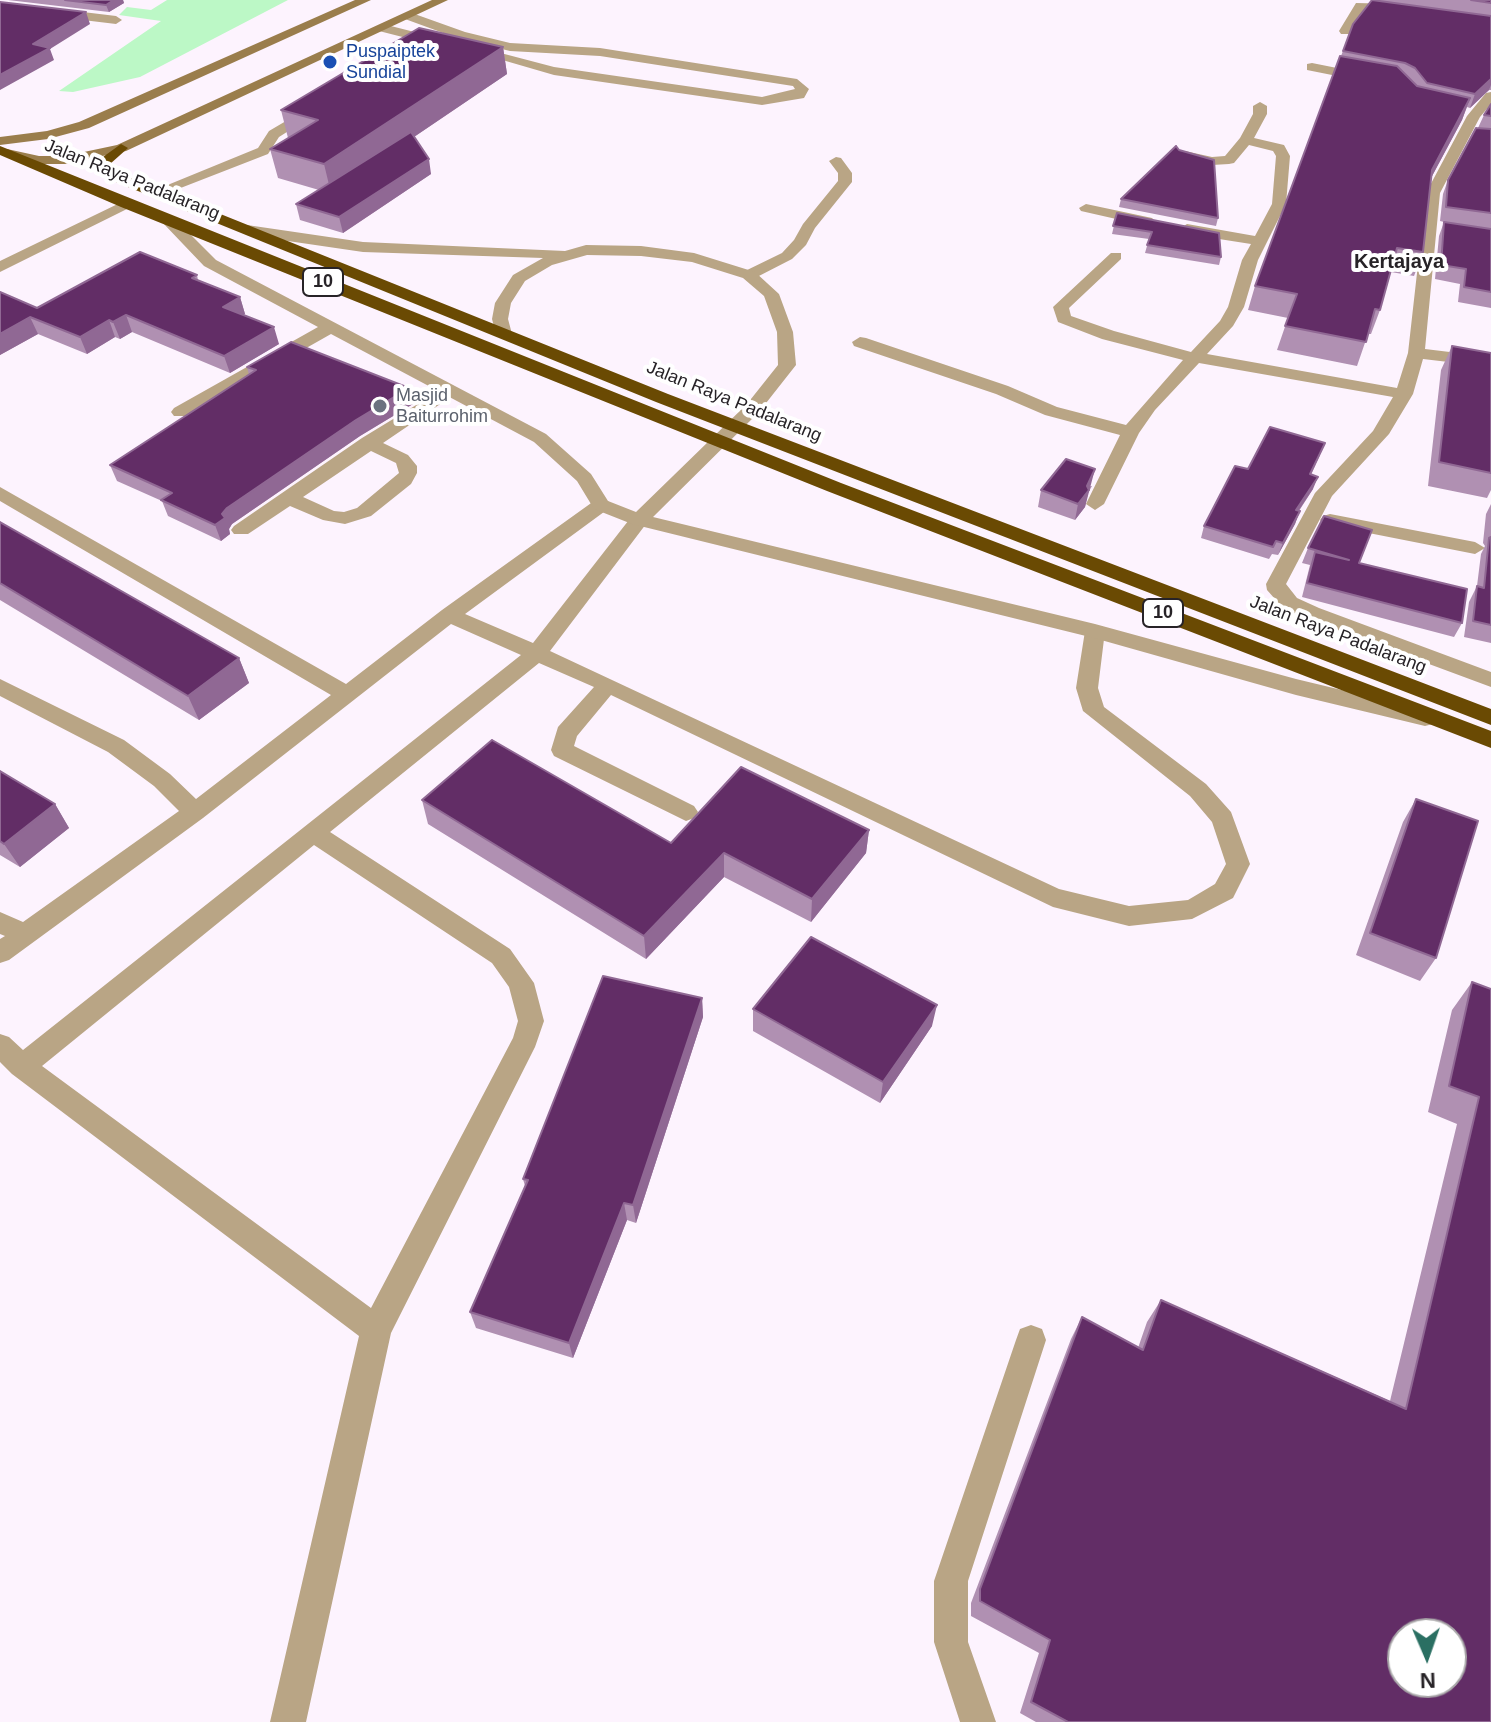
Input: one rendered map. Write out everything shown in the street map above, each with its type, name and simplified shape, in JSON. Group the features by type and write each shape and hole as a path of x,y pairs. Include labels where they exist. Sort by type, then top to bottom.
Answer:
{"highway":[{"name":"Jalan Raya Padalarang","path":"2,148 126,204 640,409 838,478 1491,717"},
{"name":"Jalan Raya Padalarang","path":"121,148 103,162 102,169 662,398 838,478 1491,740"}],"main road":[{"path":"2,148 84,125 365,0"},
{"path":"121,148 442,0"},
{"name":"Jalan Raya Padalarang","path":"2,148 56,161 84,159 121,148"}],"street":[{"path":"1345,31 1360,6 1407,10"},
{"path":"0,15 116,20"},
{"path":"383,28 424,45 554,71 762,101 799,95 802,89 797,83 600,52 510,47 409,16"},
{"path":"424,45 451,31"},
{"path":"1312,67 1381,80"},
{"path":"1491,96 1469,114 1471,135 1436,185 1436,228 1416,353 1404,394 1380,434 1324,493 1277,577 1277,590 1290,603 1344,627 1491,680"},
{"path":"155,193 263,151 274,134 326,103"},
{"path":"1185,155 1212,161 1229,160 1246,140 1260,114 1260,106"},
{"path":"1095,504 1130,432 1192,357 1227,323 1259,241 1279,204 1283,151 1246,140"},
{"path":"749,275 787,256 801,242 808,227 845,182 845,173 836,161"},
{"path":"0,267 126,204"},
{"path":"1086,208 1259,241"},
{"path":"167,219 210,263 540,438 584,478 601,505 639,520 1095,631 1296,687 1448,723"},
{"path":"22,1066 535,655 639,520 753,408 787,365 785,332 771,294 749,275 674,254 607,249 566,254 363,247 247,230"},
{"path":"504,334 500,319 508,291 528,272 566,254"},
{"path":"1116,256 1061,307 1064,319 1108,335 1192,357 1404,394"},
{"path":"180,412 332,326"},
{"path":"860,342 1002,390 1051,411 1130,432"},
{"path":"1416,353 1491,362"},
{"path":"241,530 449,390"},
{"path":"289,498 330,516 345,518 364,512 404,480 408,473 408,466 402,459 368,442"},
{"path":"0,493 346,694"},
{"path":"0,953 195,812 449,615 601,505"},
{"path":"1312,516 1475,548"},
{"path":"449,615 608,685 1053,897 1129,916 1192,909 1224,891 1238,864 1223,818 1198,790 1094,711 1087,688 1095,631"},
{"path":"608,685 566,733 562,750 686,812"},
{"path":"0,687 116,746 162,780 195,812"},
{"path":"288,1722 376,1330 530,1030 530,1012 521,983 501,956 315,834"},
{"path":"0,922 25,935"},
{"path":"0,1045 22,1066 376,1330"},
{"path":"978,1722 951,1642 951,1581 1031,1340"}],"green space":[{"path":"167,0 288,0 140,77 73,92 59,91 161,21 119,15 127,7 151,10"}],"building":[{"path":"65,0 114,0 106,5"},
{"path":"1372,0 1491,16 1491,79 1475,94 1427,83 1415,68 1405,63 1343,51 1353,24"},
{"path":"0,2 86,12 33,44 50,48 0,75"},
{"path":"419,28 503,47 324,164 270,149 318,120 281,110"},
{"path":"1340,56 1397,66 1417,86 1470,98 1432,170 1423,252 1397,248 1380,310 1375,309 1366,342 1285,326 1297,294 1255,286"},
{"path":"1491,104 1491,116 1484,115"},
{"path":"1476,128 1491,129 1491,213 1446,207 1448,180"},
{"path":"411,132 429,159 339,217 296,204"},
{"path":"1176,146 1179,150 1214,160 1218,218 1121,199"},
{"path":"1117,213 1219,233 1221,257 1147,245 1152,232 1113,226"},
{"path":"1444,222 1491,229 1491,292 1464,287 1466,269 1441,265"},
{"path":"140,252 197,275 192,278 240,297 223,307 274,327 224,356 126,315 113,322 109,320 80,337 30,317 0,334 0,292 37,308"},
{"path":"291,342 409,388 356,420 227,508 222,514 225,518 215,525 161,500 172,493 110,465 256,370 247,367"},
{"path":"1452,346 1491,353 1491,473 1439,462"},
{"path":"1270,427 1325,443 1310,474 1318,477 1296,510 1300,511 1283,543 1276,541 1273,547 1204,526 1235,466 1248,469"},
{"path":"1066,459 1095,469 1087,486 1089,490 1078,504 1041,490"},
{"path":"1324,516 1372,530 1359,563 1467,589 1462,623 1307,583 1315,552 1349,560 1308,548"},
{"path":"0,522 239,658 188,696 0,583"},
{"path":"1491,537 1491,625 1473,621 1477,586 1484,588"},
{"path":"492,740 671,843 741,767 869,830 812,899 724,853 644,936 422,800"},
{"path":"0,771 55,804 4,844 0,841"},
{"path":"1416,799 1478,821 1436,958 1370,933"},
{"path":"811,937 937,1005 883,1082 753,1009"},
{"path":"603,976 702,998 633,1205 624,1203 569,1343 470,1312 528,1180 523,1179"},
{"path":"1472,982 1491,989 1491,1722 1068,1722 1031,1702 1050,1640 980,1601 980,1589 1082,1317 1143,1350 1161,1300 1406,1409 1479,1097 1449,1086"}],"place":[{"name":"Puspaiptek Sundial","path":"330,62"},
{"name":"Masjid Baiturrohim","path":"380,406"}],"district":[{"name":"Kertajaya","path":"1399,262"}]}
